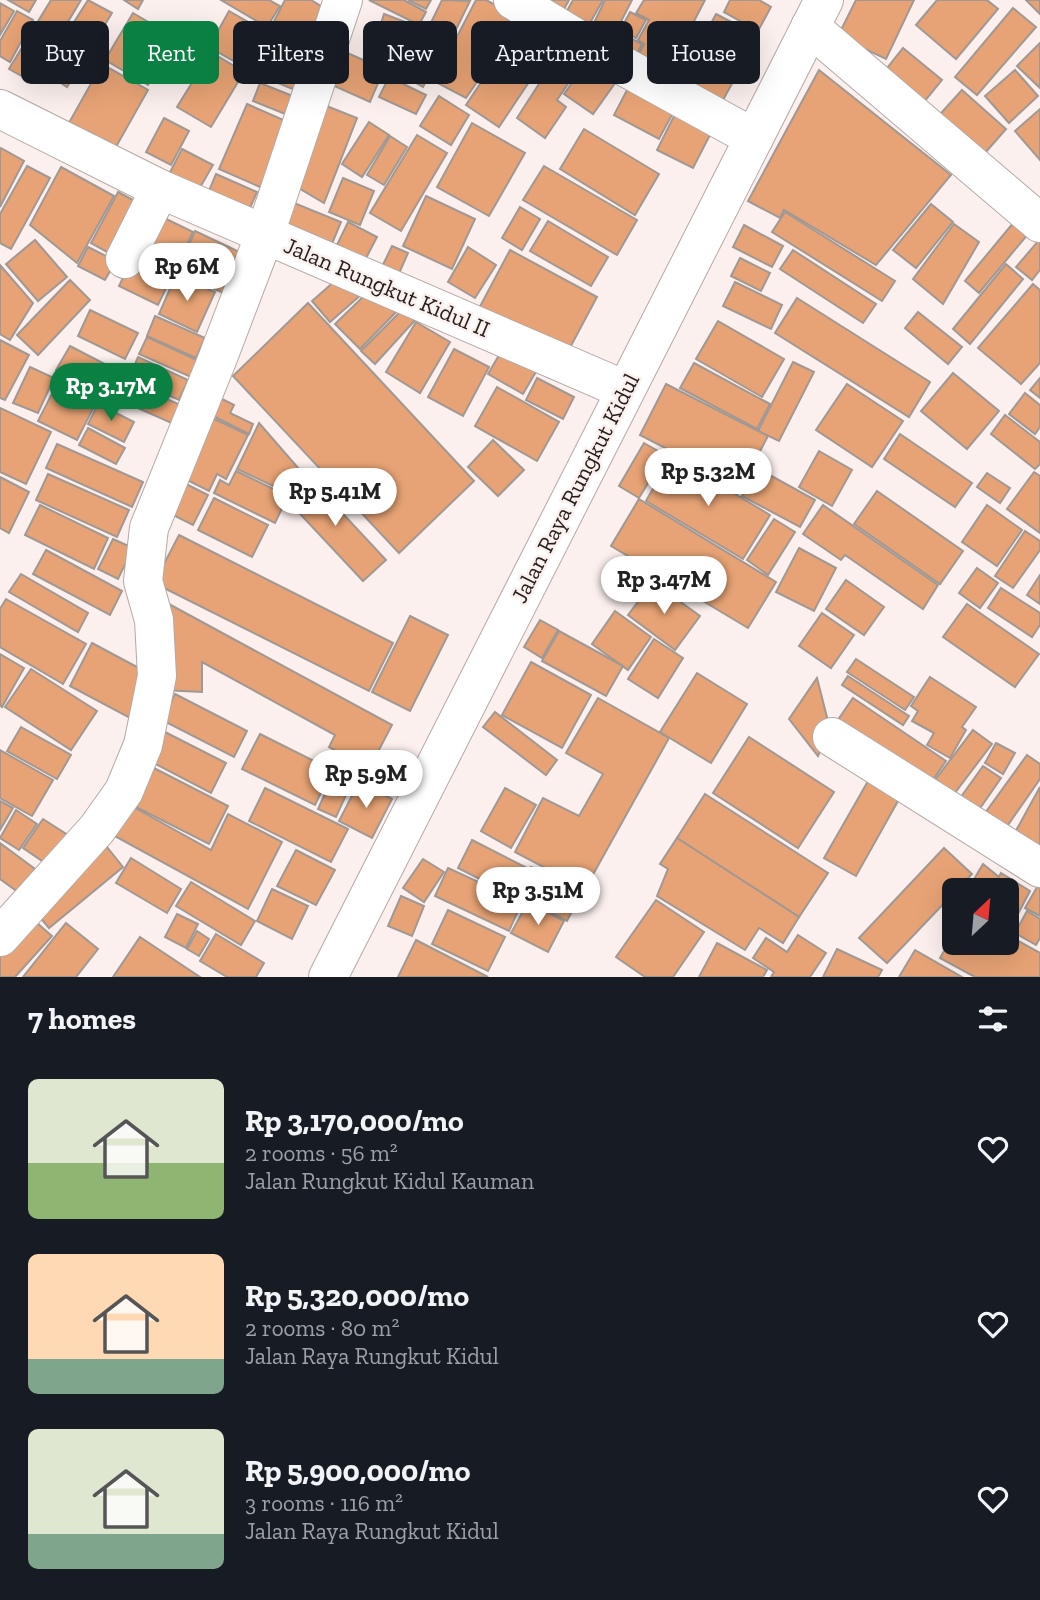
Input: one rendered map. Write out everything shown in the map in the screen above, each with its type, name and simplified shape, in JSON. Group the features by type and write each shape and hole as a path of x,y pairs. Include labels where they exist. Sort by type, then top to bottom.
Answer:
{"street":[{"path":"0,937 97,829 124,791 143,745 157,676 154,620 143,581 149,528 265,234 343,0"},
{"path":"513,0 616,62 754,138"},
{"path":"817,14 1040,223"},
{"name":"Jalan Raya Rungkut Kidul","path":"328,977 817,14"},
{"name":"Jalan Rungkut Kidul II","path":"0,109 160,189 625,390"},
{"path":"125,259 160,189"},
{"path":"832,737 1040,868"}],"building":[{"path":"8,0 36,0 29,12"},
{"path":"51,0 81,0 68,21 38,21"},
{"path":"88,0 112,13 107,21 75,21"},
{"path":"124,0 143,0 138,9"},
{"path":"221,0 269,0 280,6 271,21 257,21"},
{"path":"285,0 311,0 324,8 318,21 274,21"},
{"path":"369,0 404,0 426,12 421,21 411,21"},
{"path":"408,0 431,0 426,9"},
{"path":"442,0 470,1 457,28 457,21 432,21"},
{"path":"476,0 486,0 521,18 519,21 471,21 471,84 476,84 466,98 440,84 457,84 457,37"},
{"path":"531,0 569,0 559,18"},
{"path":"573,0 603,0 591,21 561,21"},
{"path":"605,0 632,0 621,21 595,21"},
{"path":"644,0 705,0 694,21 648,21 636,13"},
{"path":"730,0 759,0 771,7 760,27 760,21 740,21 724,12"},
{"path":"856,0 914,0 886,59 838,36"},
{"path":"937,0 987,0 998,9 956,59 916,25"},
{"path":"1026,0 1040,0 1040,14"},
{"path":"0,3 14,11 0,35"},
{"path":"1013,8 1036,27 977,95 955,77"},
{"path":"17,11 33,20 21,21 21,42 10,62 0,56 0,41"},
{"path":"229,11 247,21 233,21 233,61 219,53 219,29"},
{"path":"630,12 646,20 636,38 633,36 633,21 625,21"},
{"path":"133,13 147,21 128,21"},
{"path":"384,14 403,21 382,21"},
{"path":"716,14 729,21 712,21"},
{"path":"647,24 647,75 633,68 644,44 638,40"},
{"path":"123,30 123,70 109,62 109,53"},
{"path":"633,40 642,44 633,62"},
{"path":"1040,43 1040,88 1017,66"},
{"path":"903,48 942,80 919,108 880,77"},
{"path":"21,49 21,76 9,69"},
{"path":"349,54 363,60 363,84 378,84 370,102 330,84 349,84"},
{"path":"219,57 233,65 233,84 237,84 211,127 177,107 191,84 219,84"},
{"path":"109,68 123,76 123,84 137,84 148,90 112,154 66,128 91,84 109,84"},
{"path":"819,70 951,175 876,265 784,210 780,218 748,201"},
{"path":"1015,70 1038,96 1009,123 985,96"},
{"path":"260,84 298,98 290,116 253,101"},
{"path":"280,84 312,84 307,95"},
{"path":"386,84 403,84 426,95 416,114 379,97"},
{"path":"480,84 528,84 499,127 466,105"},
{"path":"539,84 568,84 557,100 566,107 545,138 517,118"},
{"path":"571,84 614,84 593,114 564,94"},
{"path":"678,84 732,84 716,113 675,90"},
{"path":"628,88 673,113 659,139 614,115"},
{"path":"962,90 1006,129 978,161 933,122"},
{"path":"439,96 469,115 451,145 420,126"},
{"path":"319,103 357,118 324,203 292,184"},
{"path":"247,104 297,126 269,191 219,169"},
{"path":"1040,109 1040,160 1015,131"},
{"path":"675,114 711,133 693,168 657,150"},
{"path":"164,118 189,131 171,165 146,152"},
{"path":"369,122 389,135 362,177 342,164"},
{"path":"472,123 525,153 489,216 437,187"},
{"path":"584,129 659,174 635,215 560,169"},
{"path":"417,135 447,153 401,231 370,213"},
{"path":"390,136 407,147 384,185 367,175"},
{"path":"0,149 24,161 0,207"},
{"path":"182,149 213,165 198,191 168,176"},
{"path":"27,166 50,178 11,249 0,243 0,214"},
{"path":"544,166 637,220 617,255 523,200"},
{"path":"61,167 114,196 77,263 30,225"},
{"path":"216,174 257,192 247,215 206,198"},
{"path":"343,178 374,191 360,225 329,212"},
{"path":"118,192 146,207 118,258 91,243"},
{"path":"426,196 475,219 452,269 403,246"},
{"path":"289,201 341,222 329,251 278,230"},
{"path":"931,204 953,222 916,268 893,250"},
{"path":"520,207 540,219 522,250 502,238"},
{"path":"785,212 895,281 882,301 772,232"},
{"path":"154,213 193,232 158,305 119,286"},
{"path":"548,221 608,257 591,286 530,251"},
{"path":"348,222 377,237 363,264 335,249"},
{"path":"1014,222 1028,234 979,293 965,281"},
{"path":"954,224 979,242 943,304 913,279"},
{"path":"744,225 783,246 772,267 733,247"},
{"path":"195,231 250,257 232,297 177,272"},
{"path":"1040,239 1040,270 1032,280 1016,267"},
{"path":"35,240 67,277 38,301 6,264"},
{"path":"392,246 408,253 397,278 380,271"},
{"path":"88,247 116,261 105,280 78,266"},
{"path":"468,247 496,265 475,298 448,282"},
{"path":"510,250 597,297 564,359 477,312"},
{"path":"793,250 876,304 863,323 780,269"},
{"path":"740,258 770,273 761,291 731,276"},
{"path":"1006,264 1023,279 970,344 953,329"},
{"path":"0,265 33,303 10,340 0,334"},
{"path":"176,275 215,292 197,332 159,314"},
{"path":"70,280 90,300 38,355 17,335"},
{"path":"336,280 363,293 330,322 312,301"},
{"path":"735,282 782,305 771,329 723,306"},
{"path":"1033,284 1040,290 1040,363 1021,384 978,348"},
{"path":"366,294 399,309 360,349 335,324"},
{"path":"797,298 930,382 909,417 775,333"},
{"path":"308,303 474,481 399,553 233,376"},
{"path":"90,310 138,333 125,359 78,336"},
{"path":"401,311 417,318 375,364 361,351"},
{"path":"918,312 962,347 948,364 905,328"},
{"path":"155,316 205,338 196,358 147,336"},
{"path":"718,321 784,359 762,397 696,359"},
{"path":"416,322 450,342 420,393 386,372"},
{"path":"147,337 199,361 191,377 139,354"},
{"path":"0,340 29,355 5,400 0,398"},
{"path":"70,346 120,372 106,398 56,370"},
{"path":"454,349 489,367 463,416 428,397"},
{"path":"502,350 537,370 523,394 488,374"},
{"path":"138,357 188,380 179,400 129,378"},
{"path":"793,362 814,372 779,441 758,431"},
{"path":"694,363 770,404 757,429 680,388"},
{"path":"30,367 54,378 38,413 13,403"},
{"path":"953,373 999,411 967,449 921,411"},
{"path":"60,378 99,397 77,440 38,421"},
{"path":"537,378 574,397 563,419 526,400"},
{"path":"1040,378 1040,398 1030,390"},
{"path":"132,384 183,406 176,425 124,402"},
{"path":"666,384 768,436 741,487 640,435"},
{"path":"847,384 903,421 872,467 816,430"},
{"path":"497,387 559,422 537,461 475,426"},
{"path":"1025,393 1040,405 1040,427 1035,434 1009,414"},
{"path":"212,394 234,405 230,413 253,424 249,434 203,411"},
{"path":"98,404 134,422 124,442 88,424"},
{"path":"0,408 51,432 26,484 0,472"},
{"path":"202,413 248,435 226,479 217,474 209,491 173,473"},
{"path":"1005,415 1040,442 1040,464 1035,469 991,434"},
{"path":"259,423 299,469 288,493 237,469"},
{"path":"88,428 125,448 116,464 79,445"},
{"path":"900,434 972,483 955,507 884,459"},
{"path":"493,440 524,470 498,496 468,467"},
{"path":"644,443 665,455 639,498 619,486"},
{"path":"57,444 143,482 132,507 46,468"},
{"path":"819,451 852,470 832,506 799,487"},
{"path":"672,456 770,515 743,559 646,501"},
{"path":"757,468 815,500 800,527 742,496"},
{"path":"236,471 288,496 275,523 214,493 220,480 229,485"},
{"path":"304,472 386,560 363,581 288,501"},
{"path":"1034,472 1040,476 1040,533 1007,509"},
{"path":"987,473 1010,488 1000,503 977,487"},
{"path":"48,474 129,510 117,537 36,500"},
{"path":"0,477 29,492 9,533 0,528"},
{"path":"182,482 208,495 193,525 167,512"},
{"path":"877,491 963,551 940,584 854,524"},
{"path":"214,498 268,525 252,557 198,530"},
{"path":"639,499 776,582 748,628 611,546"},
{"path":"40,505 108,538 94,569 25,535"},
{"path":"823,505 938,585 923,609 845,555 841,560 803,534"},
{"path":"987,505 1022,530 997,566 962,542"},
{"path":"774,519 795,532 768,575 747,560"},
{"path":"1025,531 1040,541 1040,550 1013,588 995,576"},
{"path":"179,535 393,643 369,691 154,583"},
{"path":"113,539 133,548 118,579 98,569"},
{"path":"799,548 836,568 814,611 776,592"},
{"path":"46,550 122,591 110,615 33,574"},
{"path":"977,568 998,583 980,608 959,593"},
{"path":"21,574 88,613 78,632 9,592"},
{"path":"1040,575 1040,604 1027,595"},
{"path":"846,580 884,607 864,635 826,609"},
{"path":"653,582 700,616 675,650 628,615"},
{"path":"1001,588 1040,613 1040,625 1032,637 988,608"},
{"path":"6,599 86,644 63,684 0,647 0,609"},
{"path":"167,603 392,725 369,769 329,747 335,735 202,662 202,692 162,690"},
{"path":"967,604 1039,654 1015,687 943,637"},
{"path":"615,611 651,637 628,670 592,644"},
{"path":"822,613 854,635 831,668 799,646"},
{"path":"410,616 448,635 410,711 372,692"},
{"path":"540,620 558,630 542,658 524,647"},
{"path":"559,631 623,666 606,696 542,661"},
{"path":"654,639 683,658 658,698 628,679"},
{"path":"92,643 152,675 130,718 70,686"},
{"path":"0,654 24,668 2,707 0,705"},
{"path":"856,659 914,697 905,710 847,672"},
{"path":"531,662 591,695 562,748 502,715"},
{"path":"31,669 97,711 71,750 5,707"},
{"path":"697,673 747,704 711,763 660,732"},
{"path":"848,676 909,716 903,725 842,685"},
{"path":"930,677 976,707 962,727 966,730 950,758 927,745 934,733 912,721 918,711 911,706"},
{"path":"817,678 830,729 818,756 789,719"},
{"path":"175,694 247,731 234,757 162,720"},
{"path":"598,698 669,738 585,889 515,852 543,798 579,816 603,774 566,753"},
{"path":"853,698 946,761 926,790 833,727"},
{"path":"495,712 557,760 546,775 483,727"},
{"path":"21,727 71,755 57,779 7,751"},
{"path":"973,730 992,744 954,794 935,780"},
{"path":"163,731 226,763 211,793 148,760"},
{"path":"260,734 332,770 315,805 242,769"},
{"path":"749,737 834,792 798,848 713,793"},
{"path":"996,743 1015,753 1003,774 985,763"},
{"path":"0,750 53,780 32,816 0,798"},
{"path":"1027,755 1040,764 1040,779 1001,835 980,820"},
{"path":"339,763 357,771 336,817 318,809"},
{"path":"148,765 228,806 209,844 128,803"},
{"path":"983,766 1001,778 976,814 958,801"},
{"path":"872,774 903,792 856,876 824,858"},
{"path":"359,782 392,799 372,838 339,821"},
{"path":"1040,787 1040,850 1013,836"},
{"path":"265,788 348,829 331,862 249,821"},
{"path":"505,788 536,805 511,848 481,831"},
{"path":"705,794 828,873 799,917 677,838"},
{"path":"0,801 13,808 0,830"},
{"path":"130,805 211,850 228,814 282,842 248,909 113,835"},
{"path":"16,810 37,824 19,850 0,838"},
{"path":"43,819 71,837 51,867 23,848"},
{"path":"677,838 799,917 783,943 759,928 745,950 657,896 668,869 660,864"},
{"path":"472,840 527,868 513,896 458,868"},
{"path":"0,843 35,869 18,892 0,879"},
{"path":"107,847 123,867 49,928 32,908"},
{"path":"944,848 972,874 968,878 942,878 942,905 887,963 859,938"},
{"path":"296,850 335,870 316,905 277,886"},
{"path":"131,858 181,889 167,913 116,883"},
{"path":"423,859 444,872 424,902 403,888"},
{"path":"983,864 999,877 998,878 975,878"},
{"path":"531,867 581,894 567,921 517,894"},
{"path":"448,868 522,902 509,931 435,896"},
{"path":"191,882 255,921 241,945 176,906"},
{"path":"1040,882 1040,916 1025,908"},
{"path":"1019,884 1030,891 1019,912"},
{"path":"272,889 308,906 292,939 257,921"},
{"path":"401,896 424,906 412,936 388,926"},
{"path":"656,900 704,932 673,977 645,977 616,957"},
{"path":"528,902 564,921 548,952 511,933"},
{"path":"448,910 505,937 488,971 432,944"},
{"path":"1027,911 1040,919 1040,938 1036,945 1019,935 1019,926"},
{"path":"177,914 198,924 186,948 165,937"},
{"path":"28,915 52,936 15,977 0,977 0,947"},
{"path":"66,923 98,949 76,977 23,977"},
{"path":"197,931 209,939 199,956 187,949"},
{"path":"216,934 264,963 256,977 227,977 200,961"},
{"path":"798,935 826,953 810,977 771,977 774,972 753,958 766,938 787,952"},
{"path":"140,937 200,977 113,977"},
{"path":"416,940 488,977 398,977"},
{"path":"1019,941 1040,953 1040,977 975,977 940,958 942,954 1018,956"},
{"path":"717,943 767,970 763,977 699,977"},
{"path":"837,949 882,970 878,977 823,977"},
{"path":"915,950 962,977 899,977"}]}
